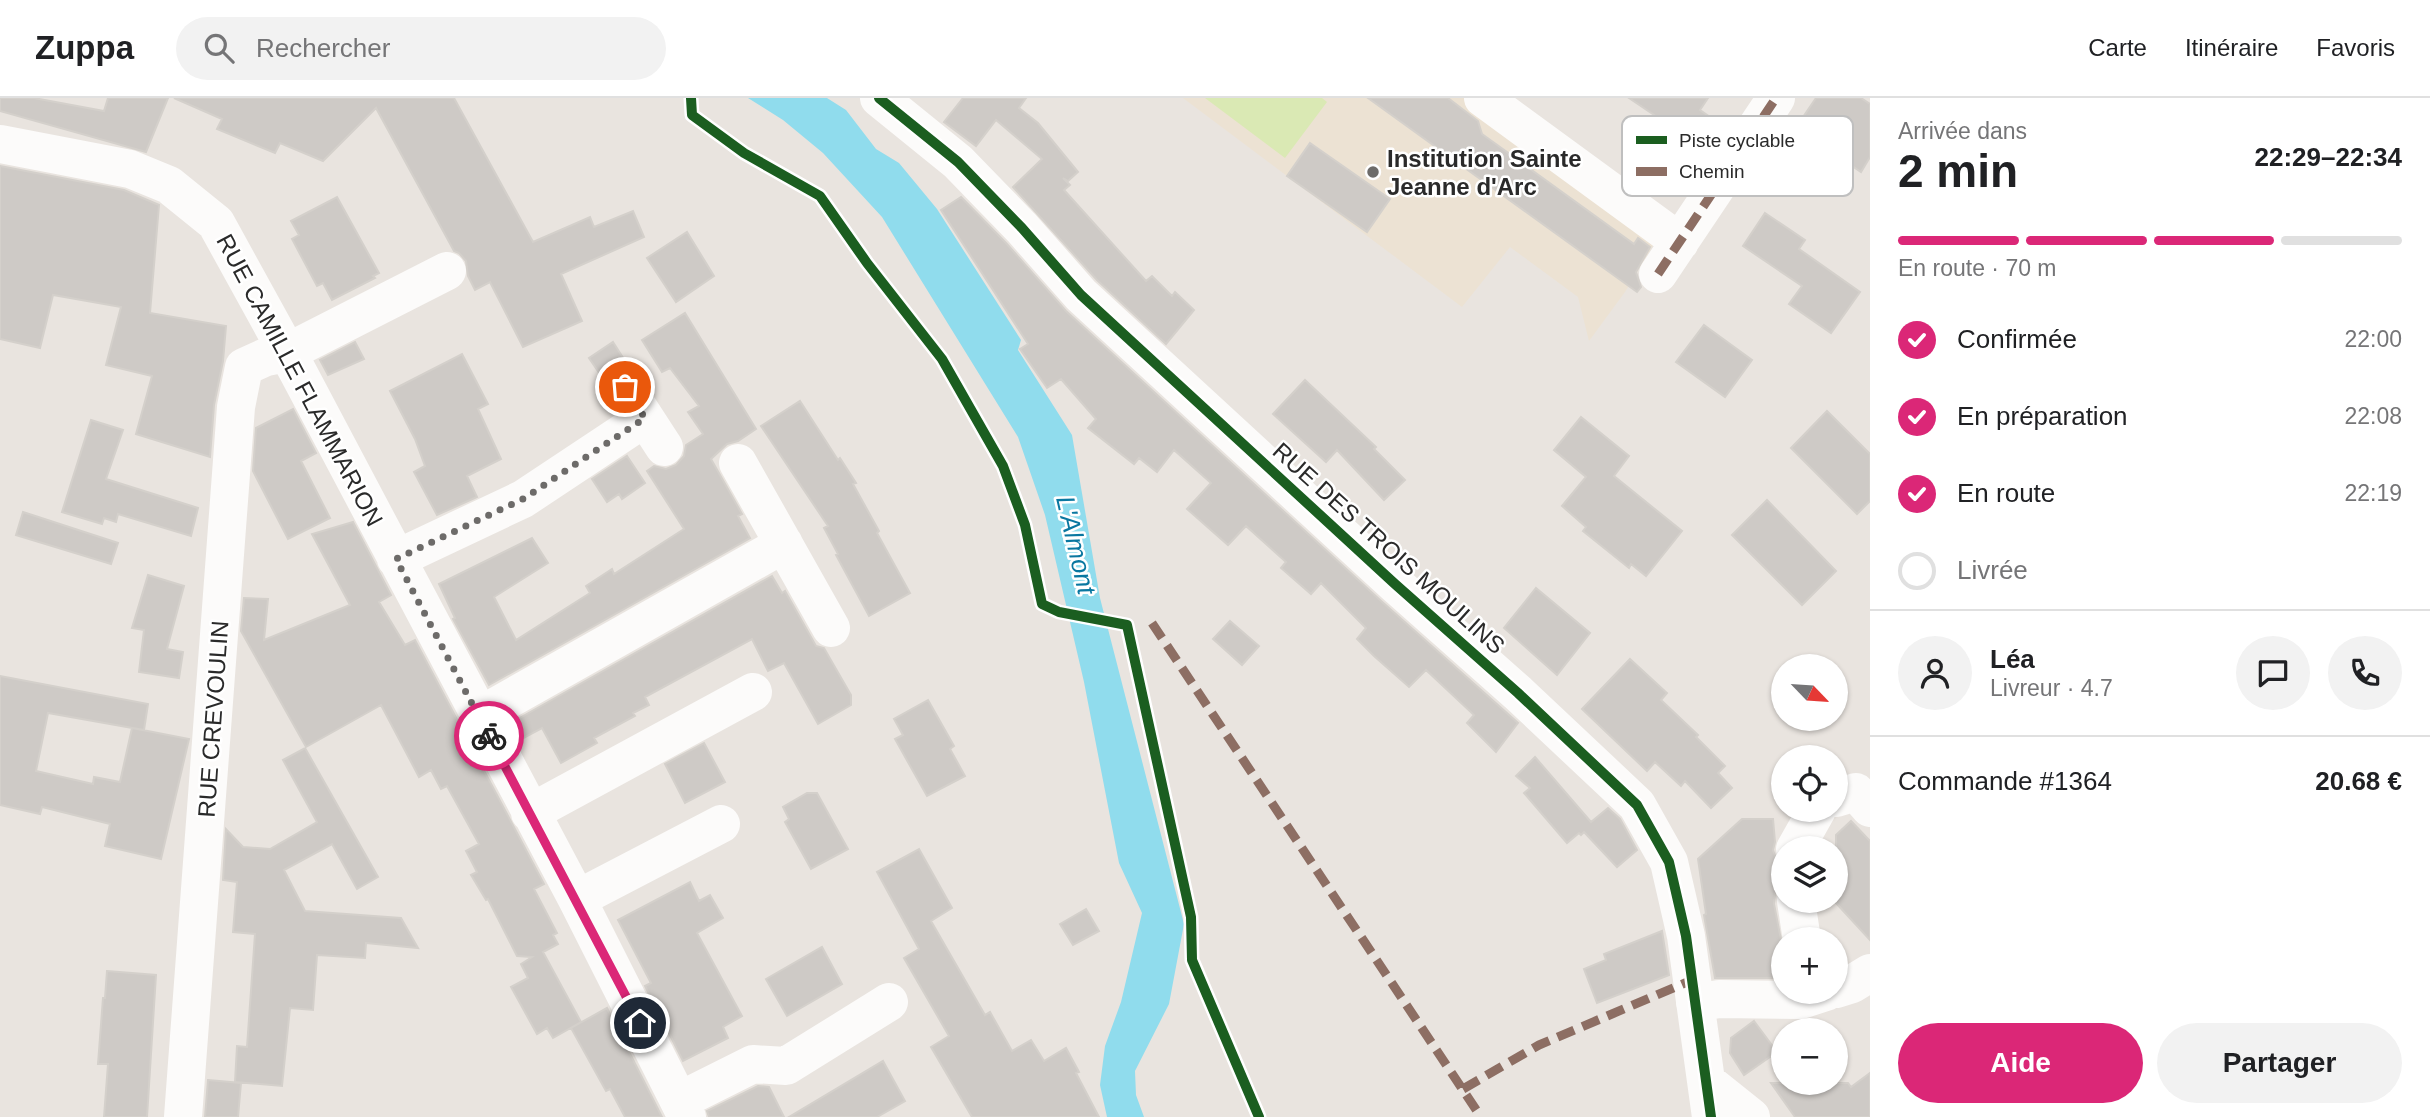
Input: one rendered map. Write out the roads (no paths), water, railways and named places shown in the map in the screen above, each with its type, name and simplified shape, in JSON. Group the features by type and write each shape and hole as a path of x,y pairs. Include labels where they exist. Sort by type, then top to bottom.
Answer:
{"street":[{"name":"RUE DES TROIS MOULINS","path":"879,98 958,162 1082,295 1637,805 1670,862 1686,936 1708,1099"},
{"path":"1483,98 1680,242"},
{"path":"1764,116 1776,98"},
{"name":"RUE CAMILLE FLAMMARION","path":"0,144 130,169 169,185 216,223 576,899 683,1109"},
{"path":"1658,274 1711,196"},
{"path":"286,353 447,271"},
{"name":"RUE CREVOULIN","path":"183,1117 236,407 243,367 266,356 286,353"},
{"path":"396,559 655,433 625,387"},
{"path":"738,463 831,628"},
{"path":"479,716 784,544"},
{"path":"530,813 753,692"},
{"path":"1848,794 1856,792 1870,808"},
{"path":"576,899 721,824"},
{"path":"1848,985 1870,973"},
{"path":"1695,1003 1771,997"},
{"path":"683,1109 752,1064 786,1066 889,1002"},
{"path":"1708,1099 1751,1117"}],"water":[{"name":"L'Almont","path":"748,98 827,98 846,110 876,149 899,163 937,209 1021,340 1018,350 1072,435 1100,598 1184,924 1169,1004 1135,1071 1136,1095 1144,1117 1107,1117 1100,1085 1105,1046 1121,1002 1142,913 1119,863 1084,682 1045,515 1018,437 882,217 823,153 783,120"}],"place":[{"name":"Institution Sainte Jeanne d'Arc","path":"1373,172"}]}
